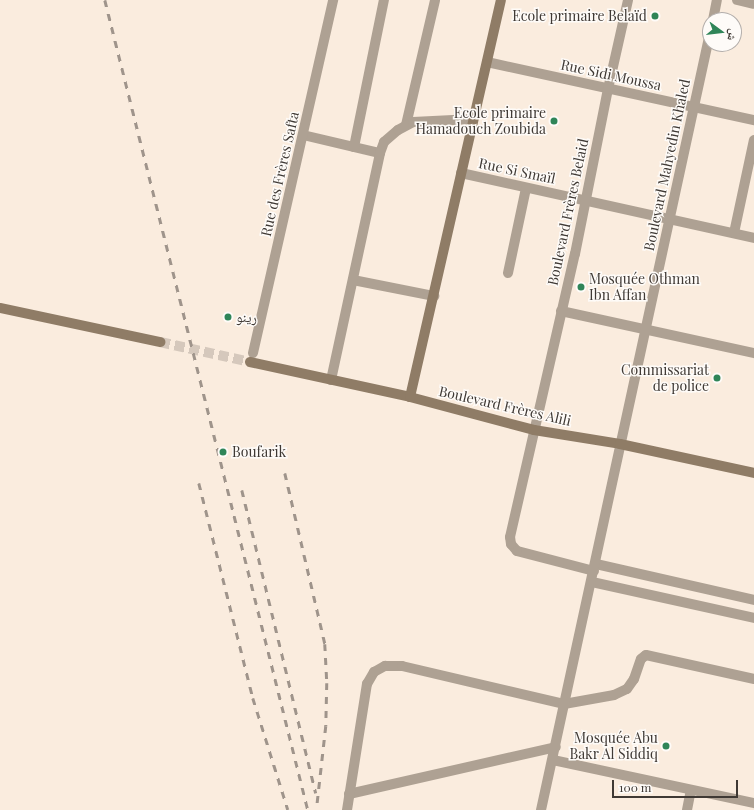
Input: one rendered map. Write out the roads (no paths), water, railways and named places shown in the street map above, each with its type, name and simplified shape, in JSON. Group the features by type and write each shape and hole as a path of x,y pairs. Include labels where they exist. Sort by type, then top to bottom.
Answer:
{"main road":[{"path":"410,397 501,0"},
{"path":"0,308 160,342"},
{"name":"Boulevard Frères Alili","path":"251,358 331,380 410,397 534,430 620,444 754,473"}],"street":[{"name":"Rue des Frères Safta","path":"251,358 333,0"},
{"path":"354,147 384,0"},
{"path":"406,125 435,0"},
{"name":"Boulevard Frères Belaid","path":"595,568 521,553 514,549 511,544 510,537 586,200 608,89 628,0"},
{"path":"715,12 717,0"},
{"path":"737,0 754,4"},
{"name":"Boulevard Mahyedin Khaled","path":"541,810 592,582 620,444 706,52"},
{"name":"Rue Sidi Moussa","path":"487,62 754,120"},
{"path":"331,380 380,153 387,138 406,125 421,121 473,119"},
{"path":"303,135 380,153"},
{"path":"734,233 754,140"},
{"name":"Rue Si Smaïl","path":"461,173 754,238"},
{"path":"508,273 526,188"},
{"path":"353,280 434,296"},
{"path":"561,311 754,353"},
{"path":"595,568 754,600"},
{"path":"592,582 754,618"},
{"path":"347,810 367,684 374,672 379,668 393,665 402,666 564,704 614,695 627,689 634,679 641,660 646,655 754,679"},
{"path":"349,794 556,747"},
{"path":"553,760 754,803"},
{"path":"687,810 692,790"}],"tunnel":[{"path":"160,342 250,362"}],"railway":[{"path":"105,0 308,810"},
{"path":"285,473 325,644 327,683 326,726 317,806"},
{"path":"199,483 253,698 288,810"},
{"path":"242,490 316,793"}],"place":[{"name":"Ecole primaire Belaïd","path":"655,16"},
{"name":"Ecole primaire Hamadouch Zoubida","path":"554,121"},
{"name":"Mosquée Othman Ibn Affan","path":"581,287"},
{"name":"رينو","path":"228,317"},
{"name":"Commissariat de police","path":"717,378"},
{"name":"Boufarik","path":"223,452"},
{"name":"Mosquée Abu Bakr Al Siddiq","path":"666,746"}]}
